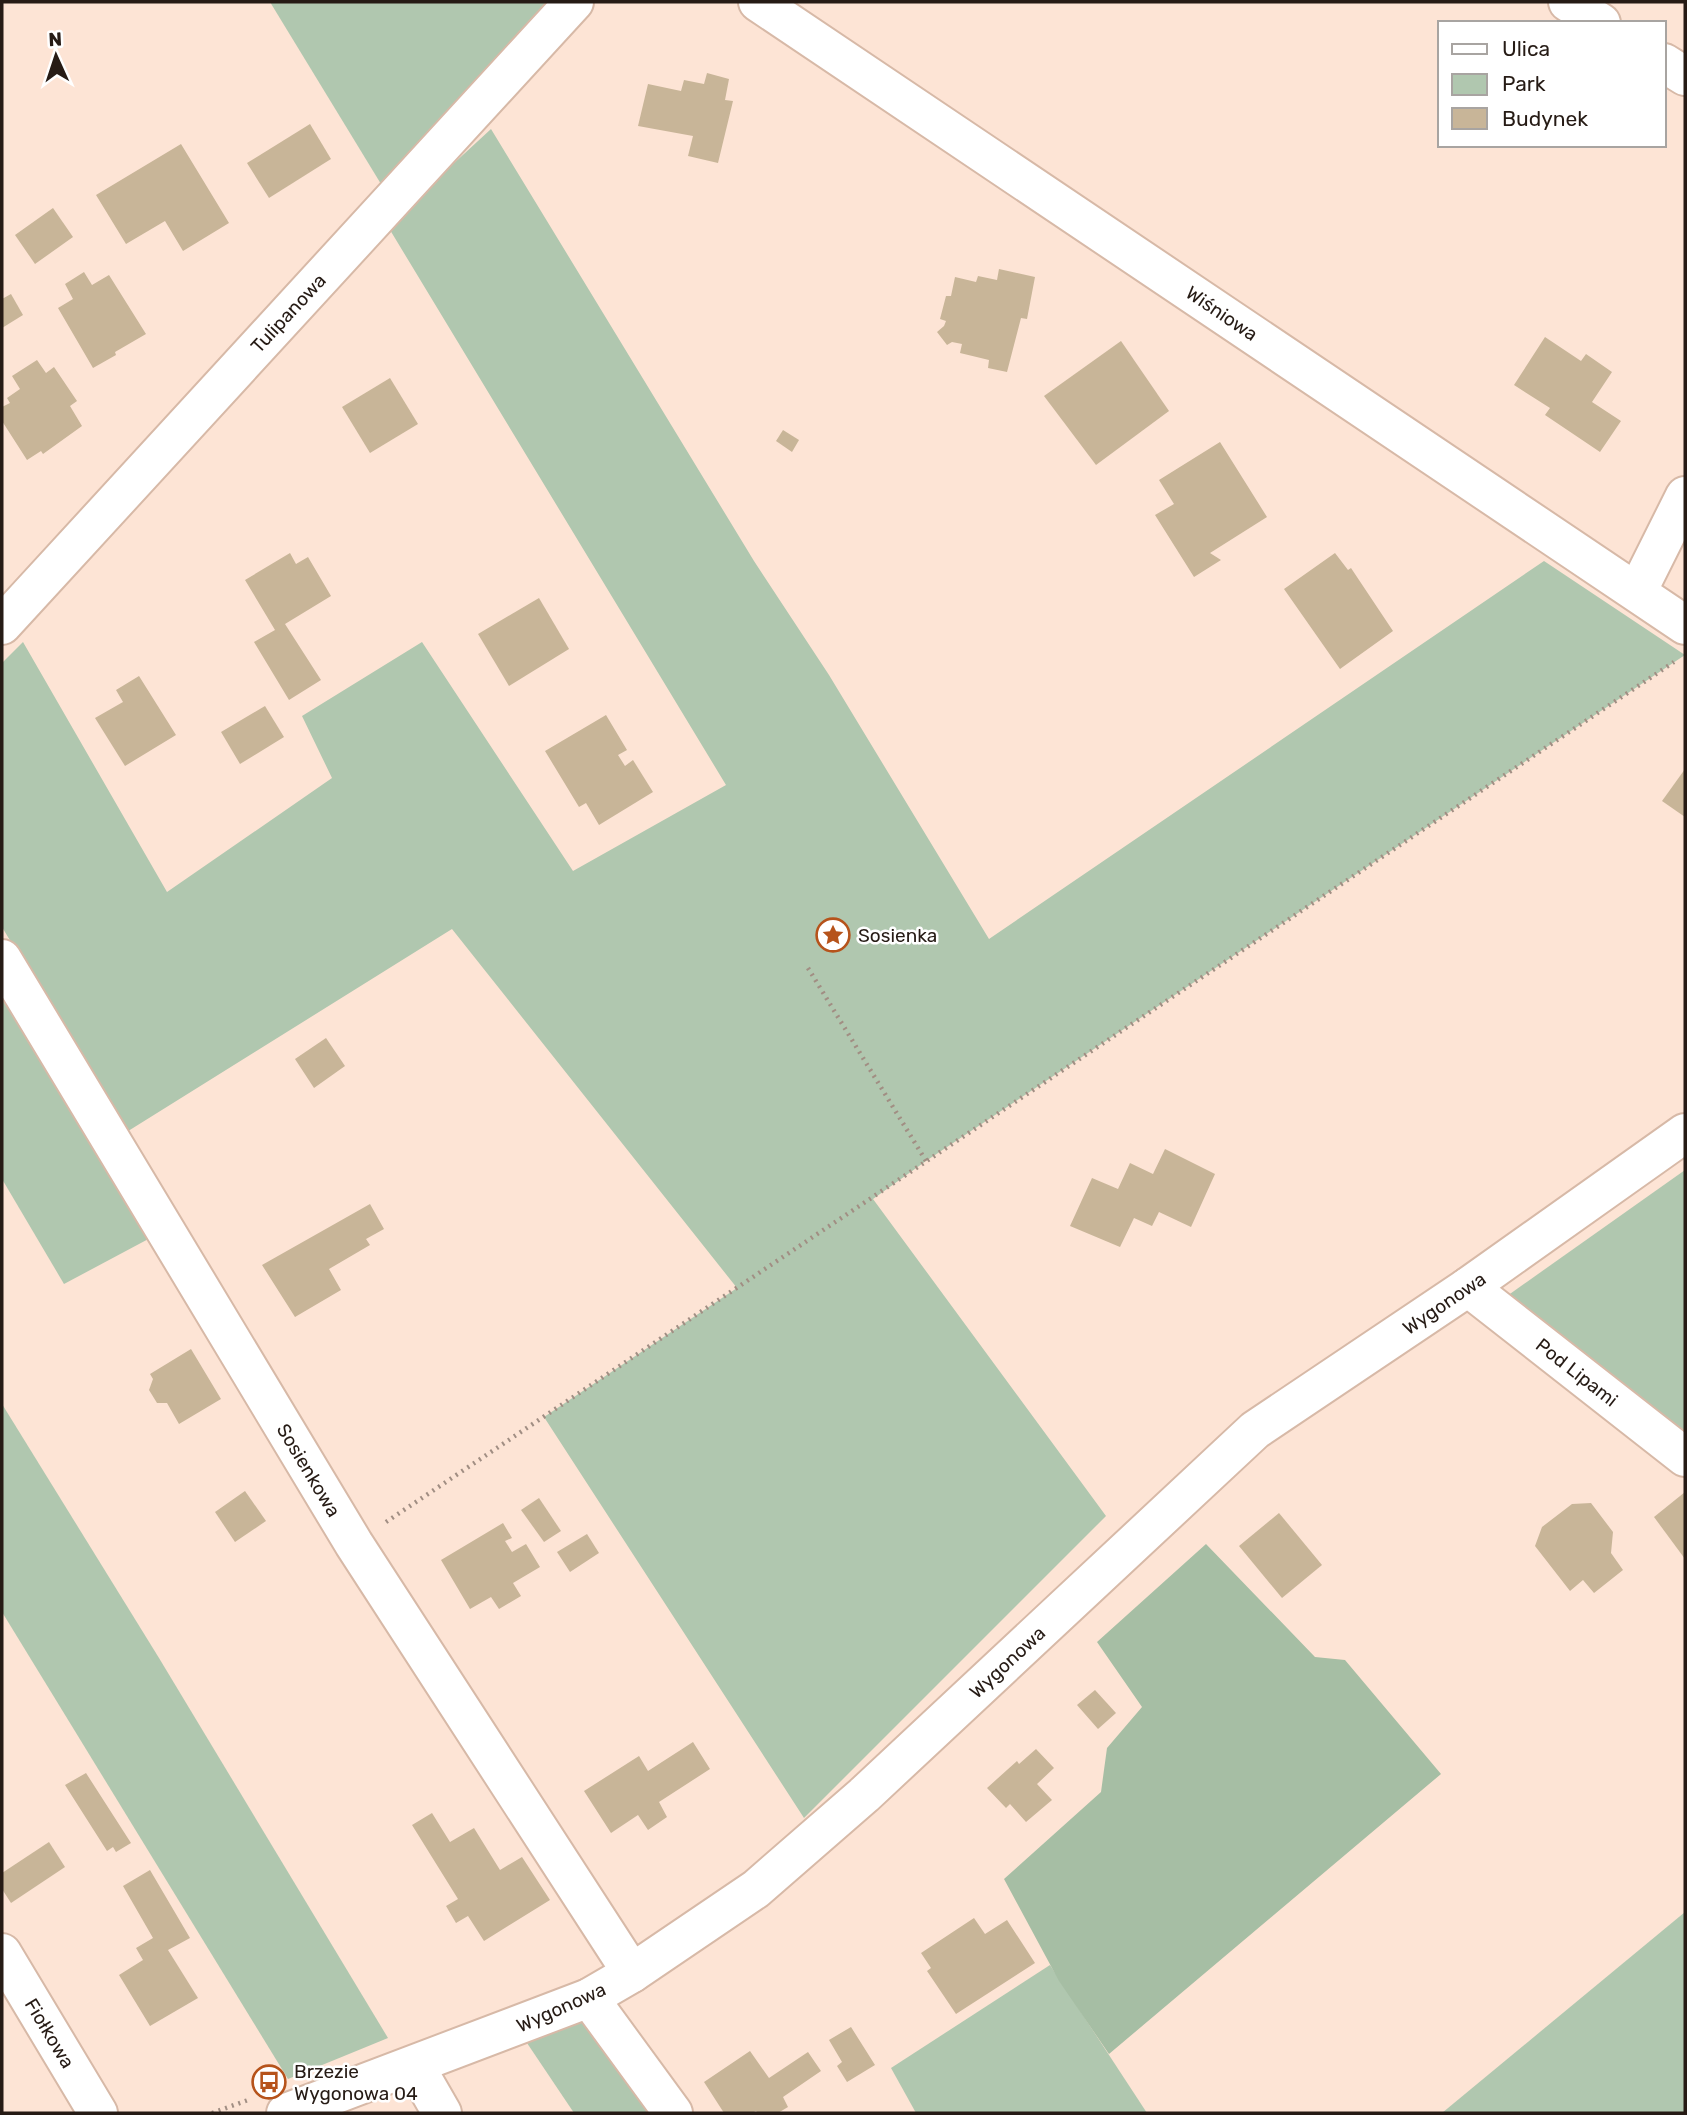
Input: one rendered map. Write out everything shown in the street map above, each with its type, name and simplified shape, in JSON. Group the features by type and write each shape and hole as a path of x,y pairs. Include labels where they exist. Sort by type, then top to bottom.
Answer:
{"street":[{"name":"Tulipanowa","path":"2,625 574,2"},
{"name":"Wiśniowa","path":"758,2 1685,625"},
{"path":"1568,2 1598,21"},
{"path":"1666,64 1685,76"},
{"path":"1637,592 1685,496"},
{"name":"Sosienkowa","path":"2,958 354,1544 632,1973"},
{"name":"Wygonowa","path":"286,2113 589,1998 632,1973 756,1889 864,1795 1255,1430 1468,1287 1685,1133"},
{"name":"Pod Lipami","path":"1468,1287 1685,1457"},
{"name":"Fiołkowa","path":"2,1953 98,2113"},
{"path":"589,1998 673,2113"},
{"path":"415,2066 442,2113"}],"path":[{"path":"354,1544 1685,655"},
{"path":"808,968 926,1161"}],"green space":[{"path":"270,2 562,2 381,184"},
{"path":"491,129 754,561 829,675 989,939 1544,561 1685,655 873,1199 1106,1516 804,1818 544,1417 737,1288 452,929 125,1133 2,927 2,663 23,642 167,892 332,778 302,716 422,642 573,871 726,785 387,225"},
{"path":"2,984 154,1236 64,1284 2,1179"},
{"path":"1685,1170 1685,1434 1507,1296"},
{"path":"2,1404 388,2038 288,2079 2,1612"},
{"path":"1206,1544 1315,1657 1345,1660 1441,1774 1109,2054 1059,1981 1004,1879 1101,1792 1107,1748 1142,1707 1097,1642"},
{"path":"1685,1912 1685,2113 1442,2113"},
{"path":"1050,1965 1147,2113 916,2113 891,2068"},
{"path":"585,2017 656,2113 574,2113 527,2043"}],"building":[{"path":"707,73 729,79 725,100 733,101 718,163 688,156 693,136 638,126 648,84 681,91 684,80 704,84"},
{"path":"310,124 331,159 269,198 247,163"},
{"path":"181,144 229,223 183,251 165,221 126,244 96,195"},
{"path":"53,208 73,237 35,264 15,235"},
{"path":"999,269 1035,277 1027,319 1021,318 1007,372 988,368 989,360 960,353 962,344 952,342 947,345 937,332 946,321 940,319 946,296 951,296 955,277 976,282 978,276 997,280"},
{"path":"84,272 92,285 109,275 146,334 93,368 58,308 73,299 65,284"},
{"path":"11,294 23,315 2,328 2,299"},
{"path":"1545,337 1581,361 1586,354 1612,372 1592,402 1621,421 1600,452 1545,415 1550,408 1514,385"},
{"path":"1121,341 1169,411 1096,465 1044,396"},
{"path":"37,360 46,373 54,367 77,401 70,406 82,426 43,454 41,451 27,460 2,421 2,407 10,403 7,398 20,389 12,376"},
{"path":"390,378 418,424 370,453 342,407"},
{"path":"783,430 799,440 792,452 776,441"},
{"path":"1220,442 1267,517 1210,553 1221,560 1194,577 1155,515 1174,504 1159,480"},
{"path":"290,553 296,564 308,557 331,596 285,624 321,680 289,700 254,642 275,630 245,580"},
{"path":"1335,553 1348,570 1351,568 1393,631 1340,669 1284,589"},
{"path":"539,598 569,649 509,686 478,634"},
{"path":"139,676 176,735 125,766 95,718 123,702 116,690"},
{"path":"265,706 284,737 240,764 221,732"},
{"path":"606,715 627,750 618,755 625,766 633,760 653,792 599,825 586,803 579,807 545,751"},
{"path":"1685,769 1685,817 1662,801"},
{"path":"326,1038 345,1066 314,1088 295,1059"},
{"path":"1165,1149 1215,1174 1191,1227 1159,1212 1152,1226 1134,1218 1120,1247 1070,1226 1092,1178 1118,1189 1130,1163 1153,1174"},
{"path":"370,1204 384,1229 366,1239 370,1245 329,1269 341,1290 295,1317 262,1265"},
{"path":"191,1349 221,1399 179,1424 167,1403 157,1403 149,1390 153,1379 150,1374"},
{"path":"245,1491 266,1521 235,1542 215,1512"},
{"path":"1685,1492 1685,1559 1654,1517"},
{"path":"539,1498 561,1531 544,1542 521,1510"},
{"path":"1591,1503 1613,1532 1611,1553 1623,1570 1594,1593 1583,1580 1570,1591 1535,1546 1542,1527 1572,1504"},
{"path":"1279,1513 1322,1565 1282,1598 1239,1546"},
{"path":"503,1523 512,1538 505,1541 512,1552 526,1544 540,1567 513,1583 521,1596 499,1609 491,1597 470,1609 441,1560"},
{"path":"587,1534 599,1553 570,1572 557,1552"},
{"path":"1095,1690 1116,1713 1098,1729 1077,1705"},
{"path":"693,1742 710,1769 659,1802 667,1817 648,1830 638,1815 611,1833 584,1791 639,1756 648,1771"},
{"path":"1036,1749 1054,1768 1037,1784 1052,1800 1026,1822 1010,1804 1006,1808 987,1788 1017,1761 1019,1764"},
{"path":"86,1773 131,1843 116,1852 113,1847 107,1851 65,1785"},
{"path":"432,1813 450,1842 474,1828 500,1870 522,1857 550,1900 484,1941 468,1916 456,1923 446,1906 458,1899 412,1825"},
{"path":"49,1842 65,1867 11,1903 2,1889 2,1873"},
{"path":"150,1870 190,1938 168,1950 198,1998 150,2026 119,1975 143,1960 136,1948 153,1938 123,1886"},
{"path":"974,1918 985,1934 1007,1920 1035,1963 956,2014 927,1971 931,1968 921,1953"},
{"path":"851,2027 875,2065 847,2082 837,2066 842,2062 829,2040"},
{"path":"750,2051 769,2078 808,2052 821,2071 783,2097 788,2107 778,2113 724,2113 704,2082"}],"place":[{"name":"Sosienka","path":"833,935"},
{"name":"Brzezie Wygonowa 04","path":"269,2082"}]}
